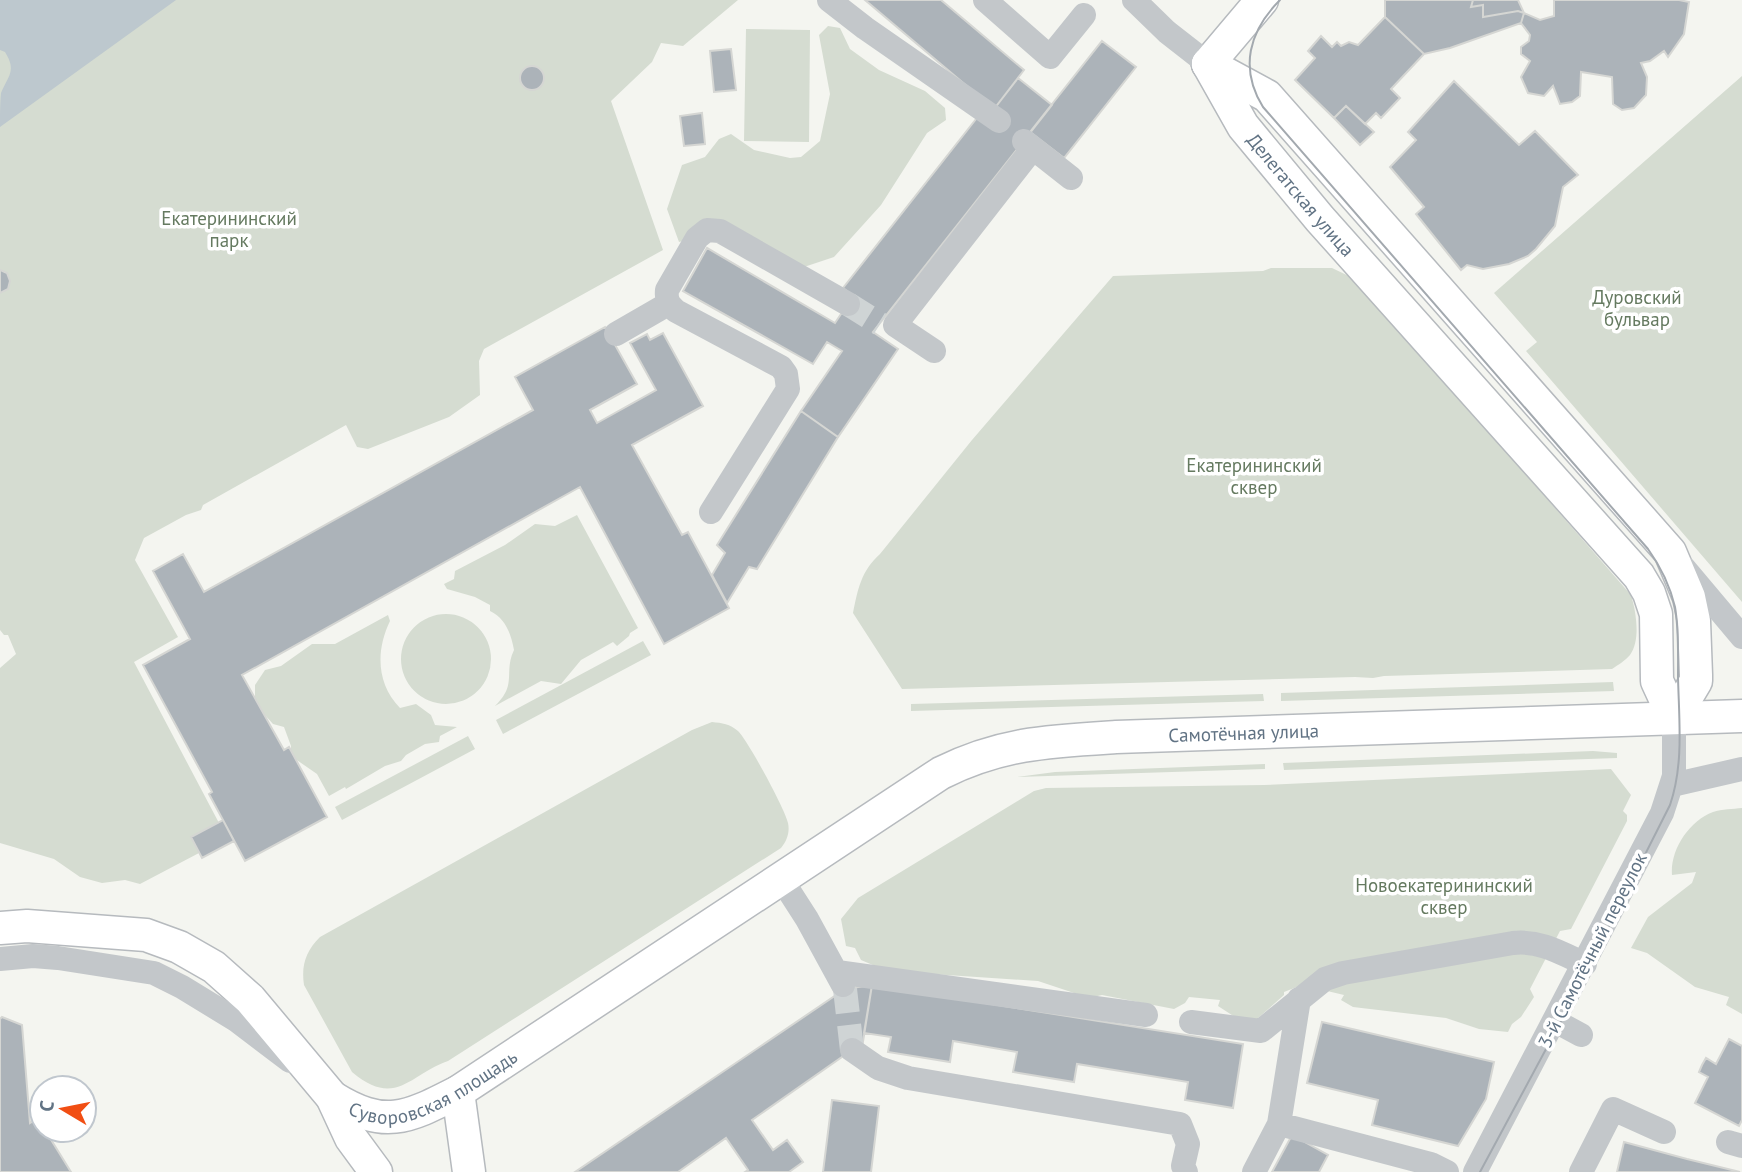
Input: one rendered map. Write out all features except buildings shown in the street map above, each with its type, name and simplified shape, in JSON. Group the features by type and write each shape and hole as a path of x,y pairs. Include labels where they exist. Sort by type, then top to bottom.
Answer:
{"main road":[{"path":"1208,64 1262,0"},
{"name":"Делегатская улица","path":"1208,64 1268,96 1670,552 1689,597 1694,621 1696,675 1696,681 1674,718"},
{"name":"Делегатская улица","path":"1208,64 1243,126 1320,219 1639,576 1650,593 1656,614 1657,681 1674,718"},
{"name":"Самотёчная улица","path":"780,877 941,773 974,758 1008,748 1116,737 1742,716"},
{"name":"Суворовская площадь","path":"332,1097 360,1113 396,1118 414,1113 458,1092 780,877"},
{"path":"20,937 146,935 179,947 215,967 250,999 332,1097 351,1138 376,1172"},
{"path":"458,1092 469,1172"}],"street":[{"path":"829,0 999,121"},
{"path":"985,0 1050,57 1084,15"},
{"path":"1134,0 1167,32 1208,64"},
{"path":"880,324 925,350 895,325 1029,144 1071,178"},
{"path":"711,512 788,389 788,382 781,367 676,311 668,304 667,290 697,238 707,230 714,229 848,304"},
{"path":"616,334 668,304"},
{"name":"Делегатская улица","path":"1670,552 1742,637"},
{"name":"3-й Самотёчный переулок","path":"1475,1172 1662,813 1672,785 1674,718"},
{"path":"1672,785 1742,769"},
{"path":"780,877 841,980 1146,1015"},
{"name":"Суворовская площадь","path":"0,959 20,937 154,973 236,1020 295,1064 332,1097"},
{"path":"1191,1022 1261,1031 1325,979 1343,973 1513,943 1527,941 1541,944 1585,964"},
{"path":"1254,1172 1279,1124 1299,999"},
{"path":"1555,1021 1581,1035"},
{"path":"852,1049 878,1068 908,1079 1180,1124 1188,1144 1178,1171"},
{"path":"1581,1172 1613,1109 1664,1132"},
{"path":"1279,1124 1431,1164 1447,1172"}],"green space":[{"name":"Екатерининский парк","path":"0,0 738,0 683,46 661,43 652,62 611,101 663,250 484,349 479,361 480,395 449,417 368,449 357,447 346,425 203,505 201,510 186,515 144,538 135,560 178,637 134,662 219,823 199,853 140,884 125,880 102,883 80,877 54,859 0,843 0,668 16,654 8,635 4,635 0,630"},
{"path":"828,26 840,28 850,49 879,70 925,91 945,108 946,120 927,133 881,205 834,257 801,268 772,249 691,239 679,242 667,209 682,165 705,157 719,139 731,134 754,150 790,158 801,157 820,141 830,94 819,35"},
{"path":"746,29 810,30 809,142 744,141"},
{"name":"Дуровский бульвар","path":"1742,76 1742,602 1526,351 1537,342 1494,293"},
{"name":"Екатерининский сквер","path":"1271,268 1332,268 1355,279 1631,595 1636,617 1636,642 1630,655 1612,669 1373,678 902,689 853,613 864,574 972,440 1113,276 1263,271"},
{"path":"577,515 638,628 617,646 613,642 581,660 561,684 541,681 495,706 508,685 514,650 509,632 500,618 490,611 490,605 475,597 447,589 444,584 454,579 455,571 505,545 535,524 555,526"},
{"path":"446,614 463,617 478,627 488,642 491,659 488,676 478,691 463,701 446,704 429,701 414,691 404,676 401,659 404,642 414,627 429,617"},
{"path":"388,615 390,621 382,643 381,666 386,688 392,698 400,708 416,704 431,715 435,725 457,727 440,736 439,742 425,744 401,761 385,766 329,796 317,774 291,756 291,746 284,727 273,724 255,704 255,685 265,670 281,666 312,644 335,644"},
{"path":"643,641 651,655 503,734 496,720"},
{"path":"1613,682 1614,691 1281,701 1281,693"},
{"path":"1263,694 1264,701 911,711 911,704"},
{"path":"712,722 726,724 738,731 765,775 788,823 789,830 781,848 448,1061 413,1080 392,1088 380,1088 367,1083 352,1072 304,985 306,959 320,937 692,730"},
{"path":"468,736 475,749 342,820 335,807"},
{"path":"1593,751 1617,753 1617,758 1284,770 1283,763"},
{"path":"1265,764 1265,769 1017,777 1055,772"},
{"name":"Новоекатерининский сквер","path":"1611,769 1631,795 1623,811 1627,815 1627,821 1571,929 1560,931 1530,989 1534,997 1508,1032 1479,1029 1446,1018 1353,1007 1341,1000 1344,995 1302,985 1284,992 1284,995 1257,1019 1238,1019 1218,1006 1220,1000 1189,997 1185,1003 1174,1009 1102,995 1089,998 1038,981 887,971 861,960 855,948 846,946 841,919 858,898 1034,791 1046,788 1264,785"},
{"path":"1742,808 1742,1014 1726,1005 1729,997 1695,987 1647,953 1631,948 1648,917 1692,883 1696,872 1672,875 1674,856 1689,829 1713,812"}],"shaded area":[{"path":"0,0 176,0 0,127 1,93 11,69 5,52 0,50"}],"tunnel":[{"path":"848,304 880,324"},
{"path":"845,989 852,1050"}],"tram line":[{"path":"1280,0 1261,24 1251,50 1251,78 1263,107 1648,549 1671,592 1675,607 1680,742 1670,805 1560,1023 1480,1172"}]}
